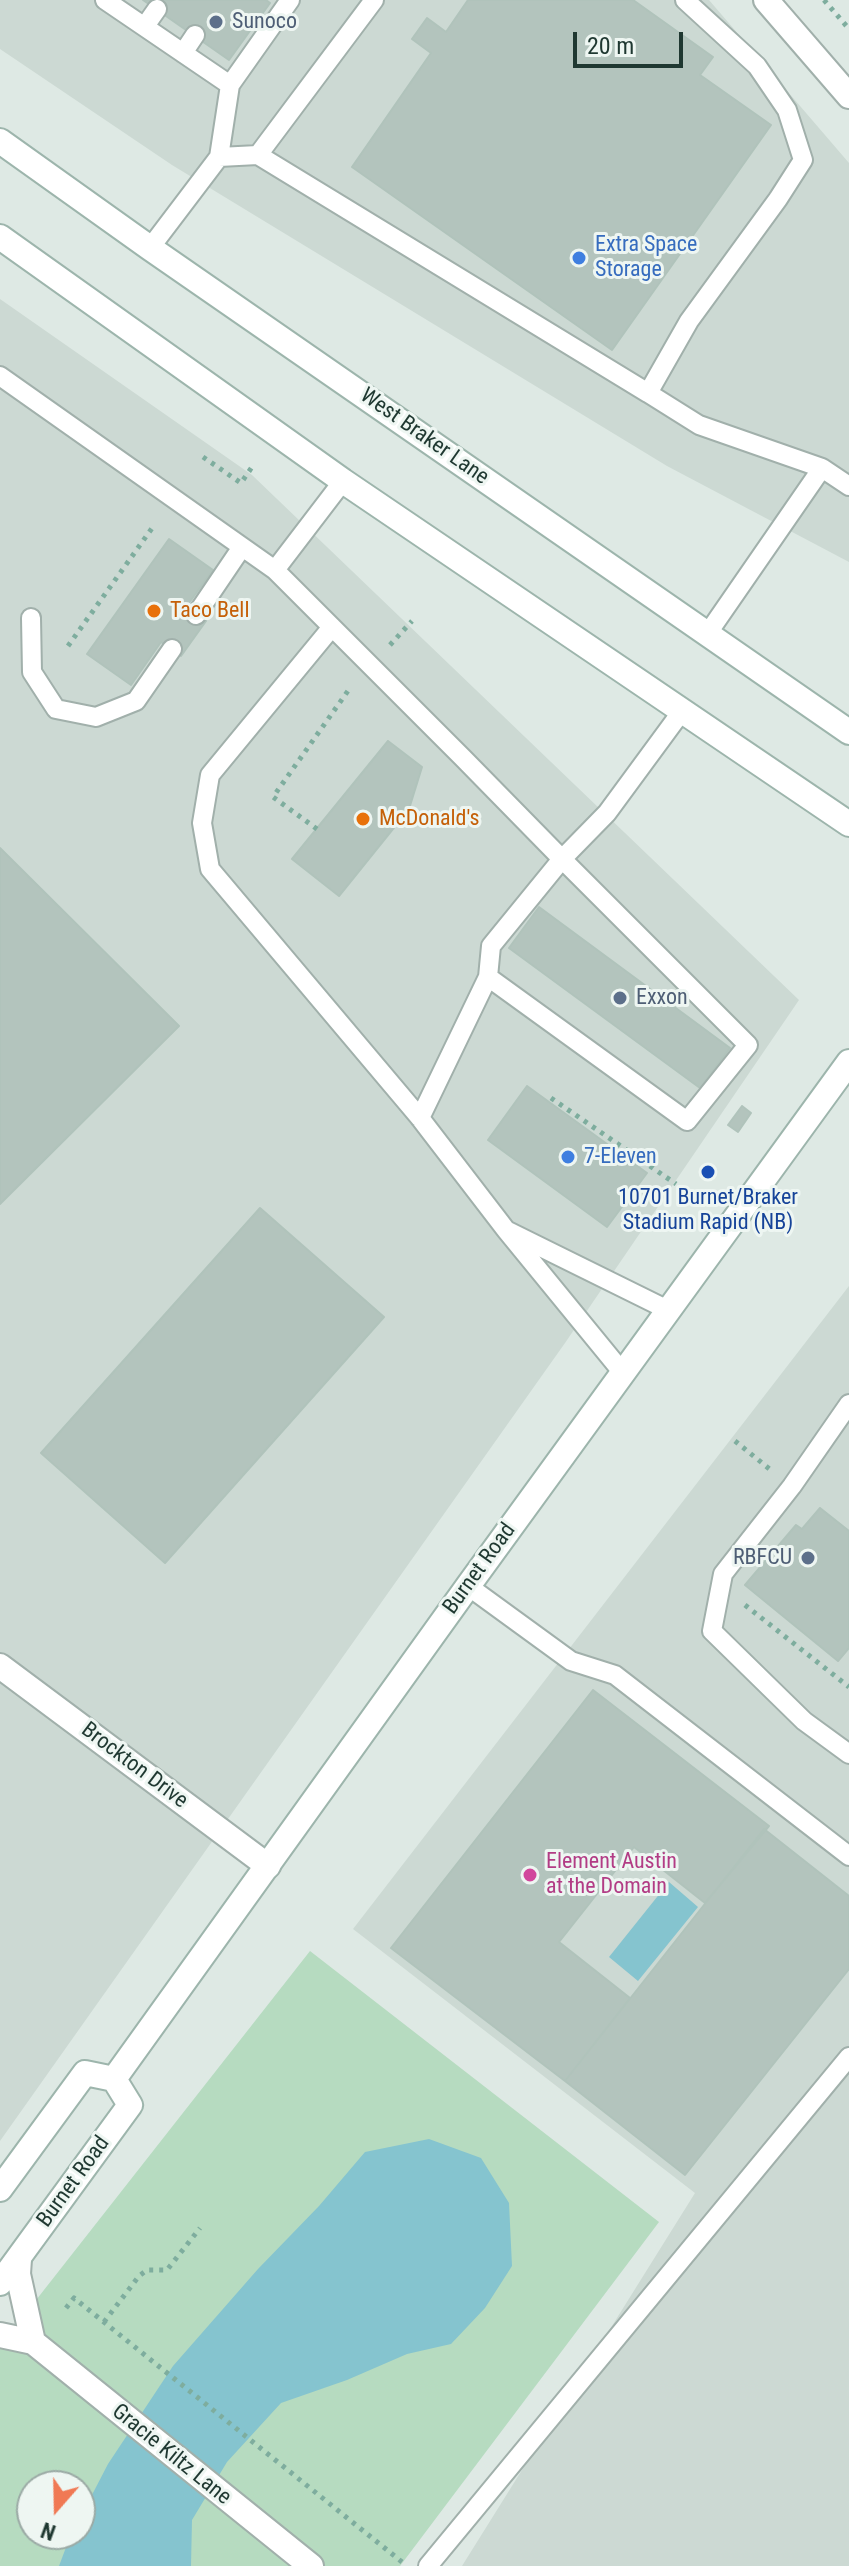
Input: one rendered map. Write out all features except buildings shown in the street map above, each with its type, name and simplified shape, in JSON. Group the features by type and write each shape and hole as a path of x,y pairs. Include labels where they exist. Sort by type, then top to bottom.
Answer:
{"main road":[{"path":"766,0 849,96"},
{"name":"West Braker Lane","path":"0,141 849,732"},
{"path":"0,237 343,481 849,824"},
{"name":"Burnet Road","path":"0,2283 130,2105 114,2079 849,1062"},
{"name":"Brockton Drive","path":"0,1666 268,1866"},
{"path":"0,2189 85,2073 114,2079"},
{"path":"19,2259 18,2274 33,2342"},
{"name":"Gracie Kiltz Lane","path":"0,2335 33,2342 307,2563"}],"lane":[{"path":"105,0 230,85"},
{"path":"150,248 219,157 230,85 290,0"},
{"path":"258,155 374,0"},
{"path":"648,393 689,321 803,160 787,110 757,66 685,0"},
{"path":"145,26 157,9"},
{"path":"183,53 195,35"},
{"path":"219,157 258,155 699,425 822,468 849,486"},
{"path":"0,376 275,570 748,1045 687,1121 488,977"},
{"path":"708,633 822,468"},
{"path":"275,570 343,481"},
{"path":"196,615 242,547"},
{"path":"31,618 32,672 56,709 96,717 136,701 172,649"},
{"path":"332,627 210,775 202,823 210,869 420,1118 506,1230 623,1373"},
{"path":"420,1118 488,977 491,946 562,859 607,813 682,711"},
{"path":"506,1230 668,1310"},
{"path":"849,1404 792,1486 723,1574 712,1631 804,1721 849,1754"},
{"path":"468,1586 571,1661 615,1675 849,1856"},
{"path":"428,2566 849,2058"}],"path":[{"path":"824,0 849,29"},
{"path":"203,457 241,483 252,467"},
{"path":"68,646 155,524"},
{"path":"381,655 412,621"},
{"path":"317,829 273,797 350,688"},
{"path":"551,1098 676,1184"},
{"path":"735,1441 780,1476"},
{"path":"739,1600 849,1687"},
{"path":"104,2322 139,2276 147,2270 167,2270 200,2228"},
{"path":"66,2308 74,2298 403,2562"}],"shaded area":[{"path":"0,0 709,0 849,163 849,562 667,466 172,165 0,49"},
{"path":"0,299 252,475 799,1000 565,1343 0,2141"},
{"path":"849,1286 849,2566 462,2566 695,2193 353,1929"}],"green space":[{"path":"310,1951 659,2222 400,2566 0,2566 0,2346"}],"water":[{"path":"669,1882 698,1907 638,1981 609,1957"},
{"path":"429,2139 481,2158 509,2203 512,2266 485,2308 451,2344 407,2354 347,2380 281,2403 227,2462 192,2520 191,2566 59,2566 65,2550 96,2550 96,2487 173,2366 365,2152"}],"place":[{"name":"Sunoco","path":"216,22"},
{"name":"Extra Space Storage","path":"579,258"},
{"name":"Taco Bell","path":"154,611"},
{"name":"McDonald's","path":"363,819"},
{"name":"Exxon","path":"620,998"},
{"name":"7-Eleven","path":"568,1157"},
{"name":"10701 Burnet/Braker Stadium Rapid (NB)","path":"708,1172"},
{"name":"RBFCU","path":"808,1558"},
{"name":"Element Austin at the Domain","path":"530,1875"}]}
